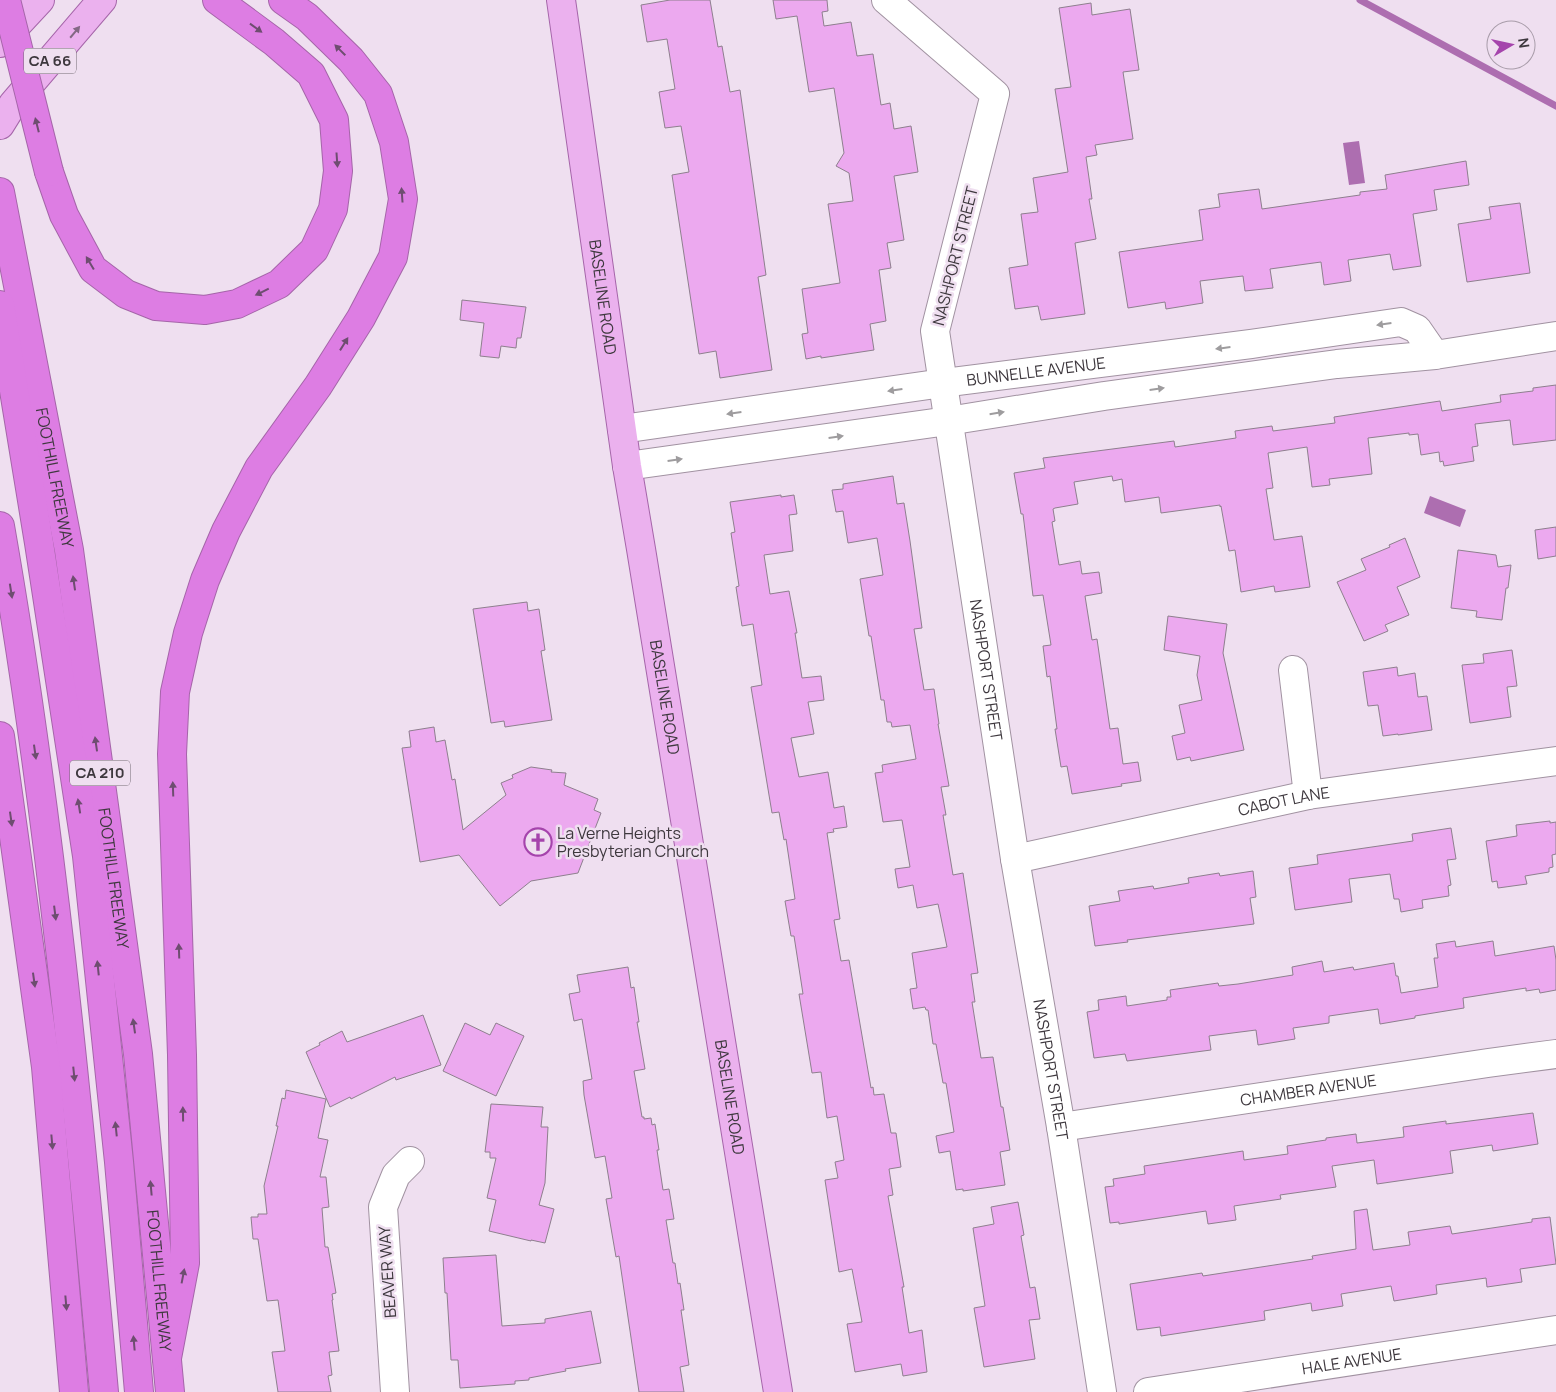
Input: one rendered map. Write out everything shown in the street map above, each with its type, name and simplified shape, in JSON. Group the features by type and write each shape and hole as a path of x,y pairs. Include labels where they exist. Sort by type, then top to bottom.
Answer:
{"highway":[{"path":"6,0 49,172 64,215 92,269 126,294 156,306 205,310 237,304 278,284 314,250 333,209 338,171 334,120 311,74 274,42 217,0"},
{"path":"167,1358 185,1263 182,1045 172,754 175,692 188,633 205,580 226,531 260,468 318,386 360,318 393,257 403,199 394,142 378,94 351,60 307,16 283,0"},
{"name":"FOOTHILL FREEWAY","path":"0,192 70,550 138,1054 170,1392"},
{"path":"0,304 86,856 119,1162 138,1392"},
{"path":"0,526 26,687 69,1028 104,1392"},
{"path":"0,736 46,1067 74,1392"}],"main road":[{"name":"CA 66","path":"0,43 40,0"},
{"name":"CA 66","path":"0,125 13,104 102,0"},
{"name":"BASELINE ROAD","path":"561,0 627,466 778,1392"}],"street":[{"name":"NASHPORT STREET","path":"886,0 995,94 936,331 1015,858 1062,1127 1102,1392"},
{"name":"BUNNELLE AVENUE","path":"622,429 943,383 1251,344 1401,322 1417,329 1435,355"},
{"name":"BUNNELLE AVENUE","path":"627,466 948,421 1104,396 1337,364 1435,355 1556,336"},
{"path":"1293,670 1308,795"},
{"name":"CABOT LANE","path":"1015,858 1308,795 1556,761"},
{"name":"CHAMBER AVENUE","path":"1062,1127 1556,1054"},
{"name":"BEAVER WAY","path":"395,1392 383,1207 396,1175 410,1161"},
{"name":"HALE AVENUE","path":"1148,1392 1556,1330"}],"shaded area":[{"path":"1359,141 1365,183 1349,185 1343,143"},
{"path":"1430,496 1466,510 1460,527 1424,513"}],"building":[{"path":"670,0 710,0 718,47 722,46 730,92 740,90 766,275 758,277 772,370 720,378 716,351 699,354 672,175 689,172 681,126 665,128 659,92 675,89 667,39 647,42 641,5"},
{"path":"773,0 827,0 828,11 822,12 824,26 851,22 857,56 873,54 881,105 890,103 894,129 911,126 918,172 894,176 904,240 887,243 891,268 879,270 886,321 870,324 874,350 806,359 802,334 808,333 802,289 840,283 828,204 853,201 849,173 836,166 844,153 834,88 809,92 797,16 776,19"},
{"path":"1091,3 1092,15 1130,9 1139,70 1123,72 1133,139 1095,145 1097,155 1086,157 1092,199 1089,199 1096,239 1075,243 1085,314 1041,320 1038,306 1015,309 1009,268 1028,265 1021,214 1038,212 1033,178 1068,172 1055,89 1071,87 1059,8"},
{"path":"1466,161 1469,185 1434,190 1437,210 1413,214 1421,266 1393,270 1390,254 1348,260 1351,281 1324,285 1321,262 1270,269 1273,288 1245,291 1243,276 1200,281 1203,303 1166,309 1165,302 1128,308 1119,252 1203,240 1199,210 1220,207 1218,194 1259,189 1262,209 1360,195 1360,192 1387,189 1385,175"},
{"path":"1520,203 1530,273 1467,282 1458,224 1491,219 1489,207"},
{"path":"462,300 526,307 521,338 517,338 516,348 501,346 499,358 480,356 484,323 460,320"},
{"path":"1556,385 1556,440 1513,445 1510,420 1475,424 1478,446 1472,447 1474,461 1444,466 1443,461 1440,462 1439,452 1421,455 1418,434 1409,435 1409,433 1368,438 1372,474 1329,479 1330,485 1312,487 1307,447 1268,453 1273,488 1266,489 1274,540 1302,536 1310,587 1275,592 1274,586 1241,592 1235,550 1229,551 1220,505 1161,513 1159,497 1125,502 1122,479 1113,481 1112,476 1074,482 1078,504 1053,509 1055,521 1052,522 1059,565 1080,561 1082,574 1099,572 1102,593 1085,596 1092,640 1097,639 1110,729 1118,728 1123,764 1138,762 1141,781 1072,794 1067,766 1061,767 1050,676 1047,677 1043,646 1051,645 1043,595 1033,596 1023,514 1021,514 1014,473 1045,468 1043,458 1174,441 1175,447 1236,438 1235,431 1272,426 1273,431 1335,423 1334,417 1440,401 1442,411 1501,402 1500,395 1533,391 1533,388"},
{"path":"893,476 897,504 904,503 910,541 922,628 914,629 924,690 934,689 949,786 941,787 946,815 943,815 953,875 963,873 978,973 971,974 975,1002 972,1002 981,1058 993,1057 1010,1150 1000,1152 1005,1185 963,1191 963,1189 956,1190 950,1151 939,1153 936,1136 954,1132 946,1083 943,1083 936,1044 933,1044 928,1010 925,1007 913,1009 910,989 917,988 912,953 947,947 940,913 938,904 917,908 913,885 898,888 895,869 910,867 902,820 883,822 875,773 883,772 882,765 916,759 910,725 892,727 891,722 887,722 884,700 881,700 871,636 869,636 860,579 883,575 877,538 848,543 843,511 836,512 832,490 843,489 843,484"},
{"path":"781,495 781,497 794,495 797,514 789,515 793,551 764,555 770,594 789,591 797,633 795,633 802,678 821,676 824,700 808,702 814,734 791,738 799,777 828,772 834,808 844,806 847,827 833,829 834,832 827,833 840,919 834,920 841,961 849,960 871,1088 873,1087 874,1095 884,1094 891,1133 896,1133 901,1167 889,1169 893,1195 888,1196 904,1287 902,1287 909,1333 922,1330 927,1372 903,1376 901,1364 855,1372 847,1324 862,1322 852,1269 839,1272 825,1180 838,1178 835,1162 844,1160 837,1116 827,1118 821,1072 812,1073 799,994 803,994 794,936 791,936 785,901 795,899 786,839 784,840 779,812 772,813 751,687 762,685 753,624 742,626 736,587 739,586 731,533 735,532 730,502"},
{"path":"1556,527 1556,556 1538,559 1535,530"},
{"path":"1405,538 1420,577 1397,587 1409,615 1385,625 1388,631 1364,641 1337,582 1366,570 1361,559 1390,547 1389,545"},
{"path":"1458,550 1496,555 1498,567 1511,565 1502,620 1476,617 1477,611 1451,608"},
{"path":"527,602 528,611 539,609 545,650 541,651 552,720 505,727 504,721 491,723 473,609"},
{"path":"1168,616 1227,624 1223,653 1244,750 1191,761 1190,757 1177,760 1172,736 1185,733 1179,705 1202,700 1197,675 1200,656 1164,650"},
{"path":"1512,650 1517,686 1507,687 1511,717 1470,723 1462,665 1484,663 1483,654"},
{"path":"1397,667 1398,676 1415,673 1418,697 1427,696 1432,730 1383,736 1378,705 1368,706 1363,672"},
{"name":"La Verne Heights Presbyterian Church","path":"434,727 436,742 445,740 452,780 455,779 463,830 506,795 501,783 513,778 512,775 531,767 552,770 551,772 566,773 564,785 598,799 594,810 601,813 578,873 531,881 500,906 459,855 420,862 402,748 411,747 409,731"},
{"path":"1550,821 1550,823 1556,822 1556,854 1552,855 1553,867 1549,868 1549,872 1525,876 1527,884 1498,888 1497,881 1492,882 1486,841 1517,836 1516,825"},
{"path":"1451,828 1456,859 1447,860 1451,885 1448,886 1449,896 1422,900 1423,908 1401,912 1399,899 1394,899 1390,874 1349,879 1352,902 1295,910 1289,868 1318,864 1317,855 1413,841 1412,834"},
{"path":"1253,871 1256,897 1250,898 1254,924 1127,940 1128,942 1095,946 1089,906 1120,901 1118,891 1153,886 1154,889 1189,883 1188,878 1219,873 1220,876"},
{"path":"1455,941 1456,947 1493,941 1495,956 1554,946 1556,990 1540,993 1539,989 1526,991 1526,988 1463,998 1464,1008 1380,1024 1378,1009 1329,1016 1329,1023 1293,1028 1295,1039 1258,1045 1256,1030 1209,1036 1211,1050 1127,1061 1125,1054 1094,1058 1087,1012 1099,1010 1098,1000 1126,996 1127,1006 1167,1000 1167,997 1171,997 1170,990 1218,983 1219,986 1238,984 1293,975 1292,967 1322,961 1324,972 1353,967 1354,970 1394,963 1401,993 1438,987 1434,958 1438,958 1436,944"},
{"path":"628,967 631,988 634,987 639,1022 637,1022 645,1069 634,1071 642,1117 644,1119 651,1118 652,1125 655,1124 663,1190 669,1189 674,1219 666,1220 673,1263 675,1263 678,1284 680,1283 684,1310 681,1310 689,1365 680,1367 684,1392 639,1392 619,1256 616,1257 606,1199 612,1198 605,1156 595,1158 584,1095 583,1081 592,1079 582,1019 574,1021 569,994 580,992 577,975"},
{"path":"423,1015 441,1065 396,1080 395,1077 351,1099 350,1097 330,1107 306,1052 342,1031 347,1042"},
{"path":"465,1023 490,1035 496,1023 524,1036 496,1096 443,1071"},
{"path":"286,1090 326,1099 318,1138 328,1140 320,1177 326,1177 329,1207 322,1208 325,1247 328,1247 336,1293 332,1294 332,1300 339,1351 329,1352 332,1375 328,1376 331,1392 278,1392 272,1352 285,1351 278,1300 267,1301 258,1239 253,1239 251,1217 258,1217 258,1214 267,1214 264,1186 278,1126 276,1126 282,1098 285,1099"},
{"path":"491,1104 543,1107 541,1127 548,1127 545,1183 539,1205 554,1209 545,1243 489,1231 496,1200 487,1198 496,1158 490,1158 490,1152 485,1152"},
{"path":"1533,1113 1538,1144 1493,1151 1492,1145 1450,1151 1453,1173 1377,1184 1374,1160 1332,1166 1336,1187 1280,1195 1281,1199 1234,1206 1236,1220 1208,1224 1206,1211 1119,1224 1119,1222 1110,1223 1105,1187 1114,1186 1113,1179 1145,1174 1144,1166 1243,1151 1244,1160 1288,1154 1287,1146 1326,1140 1326,1138 1356,1134 1357,1143 1404,1137 1403,1127 1446,1121 1446,1124"},
{"path":"1018,1202 1024,1235 1021,1236 1030,1288 1035,1287 1040,1319 1029,1320 1035,1359 984,1367 974,1308 985,1306 973,1228 994,1224 991,1207"},
{"path":"1367,1209 1373,1250 1410,1245 1408,1232 1450,1226 1452,1234 1532,1222 1532,1219 1550,1217 1556,1264 1520,1269 1522,1282 1487,1287 1486,1278 1436,1285 1437,1294 1394,1301 1391,1286 1341,1294 1343,1306 1312,1311 1311,1303 1264,1311 1265,1320 1161,1336 1160,1327 1137,1330 1130,1284 1202,1273 1203,1276 1313,1259 1312,1256 1356,1249 1354,1211"},
{"path":"496,1255 502,1326 545,1323 545,1319 591,1311 601,1363 565,1369 566,1371 529,1378 529,1380 515,1381 515,1384 460,1388 458,1360 451,1360 443,1258"}],"waterway":[{"path":"1360,0 1556,106"}],"place":[{"name":"La Verne Heights Presbyterian Church","path":"538,842"}]}
